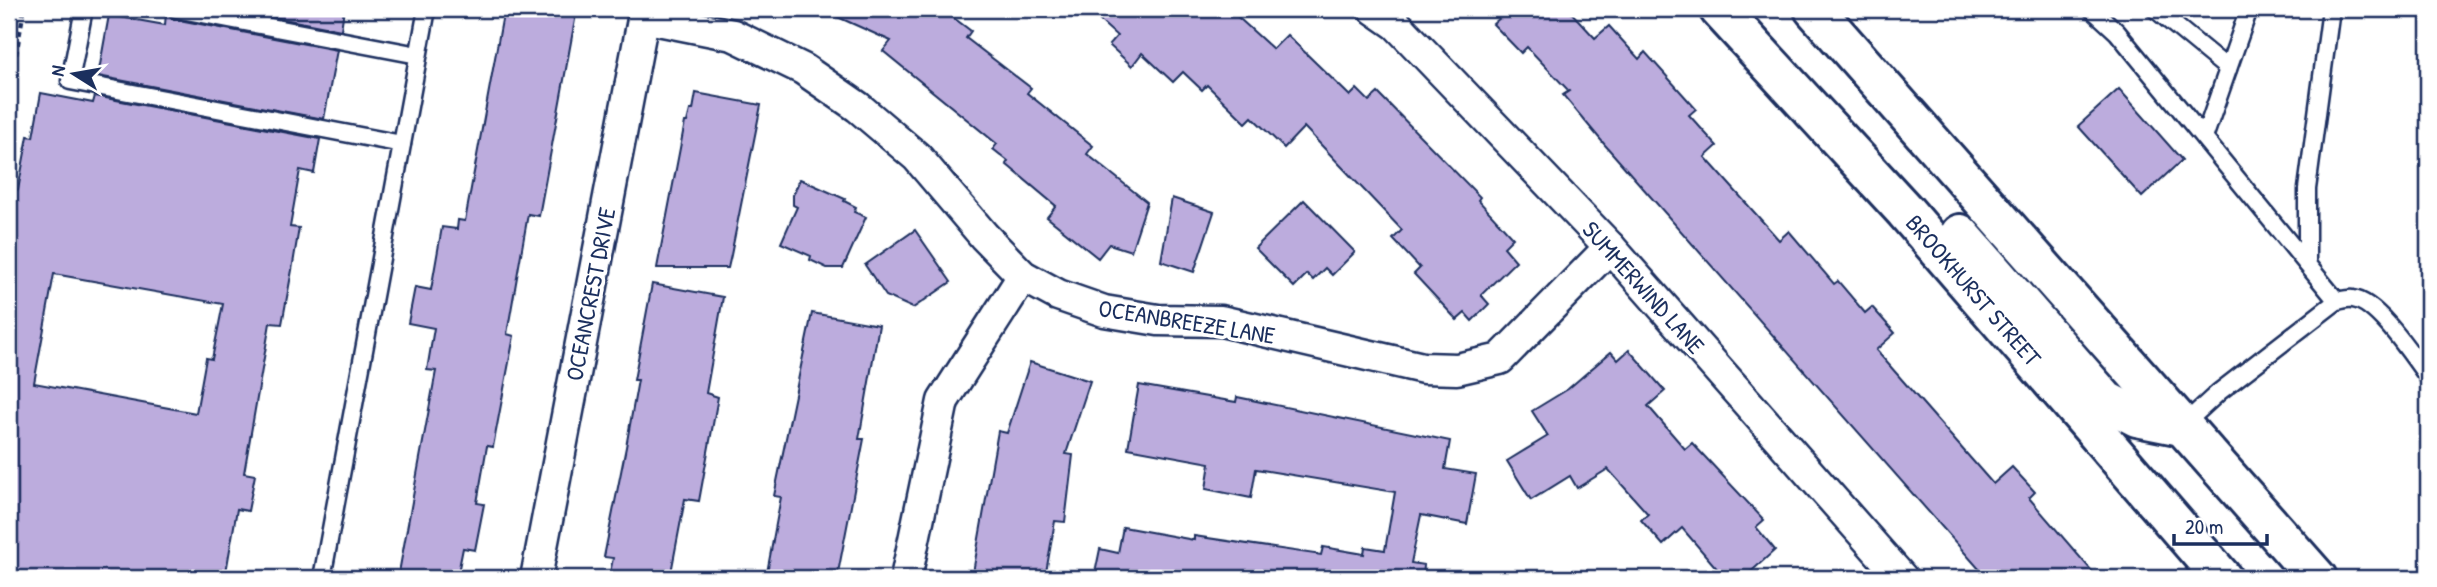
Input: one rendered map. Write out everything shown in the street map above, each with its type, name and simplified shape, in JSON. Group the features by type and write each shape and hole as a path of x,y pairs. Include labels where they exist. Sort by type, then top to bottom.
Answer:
{"main road":[{"name":"BROOKHURST STREET","path":"1719,9 1905,211 2222,578"},
{"path":"1814,9 2317,578"},
{"path":"1905,211 1927,207 1946,217 2106,401 2137,417 2182,426"}],"street":[{"name":"SUMMERWIND LANE","path":"1374,9 1397,25 1611,247 1902,578"},
{"name":"OCEANBREEZE LANE","path":"644,13 733,35 803,69 858,107 917,157 984,236 1023,276 1059,295 1104,311 1158,320 1221,321 1423,368 1457,369 1500,359 1611,247"},
{"name":"OCEANCREST DRIVE","path":"536,578 644,13"},
{"path":"906,578 943,401 1023,276"}],"lane":[{"path":"84,9 70,81 402,145"},
{"path":"176,9 418,55"},
{"path":"322,578 427,9"},
{"path":"2092,9 2117,32 2337,301"},
{"path":"2155,9 2228,69"},
{"path":"2204,138 2249,9"},
{"path":"2307,264 2306,189 2331,9"},
{"path":"2182,426 2219,391 2337,301 2352,298 2366,304 2428,377"}],"path":[{"path":"9,94 24,9"}],"building":[{"path":"231,9 344,9 341,30"},
{"path":"504,9 577,9 539,216 528,214 507,334 514,336 493,447 487,446 477,503 484,504 475,550 463,548 457,578 398,578 436,371 427,370 434,328 408,323 415,287 431,290 442,227 457,229 458,220 465,221"},
{"path":"820,9 942,9 971,31 966,38 1031,88 1027,93 1093,146 1087,154 1147,202 1131,251 1109,244 1098,258 1047,217 1056,206 1006,164 1008,161 993,149 997,144 883,51 891,41"},
{"path":"1087,9 1229,9 1273,49 1287,35 1350,96 1357,89 1369,101 1378,93 1480,197 1478,200 1513,238 1504,247 1516,261 1481,295 1489,304 1472,321 1465,313 1457,320 1414,274 1420,268 1393,239 1402,230 1304,127 1284,148 1252,117 1246,123 1207,85 1202,90 1183,72 1173,82 1142,53 1132,66 1109,45 1117,36"},
{"path":"1510,9 1568,9 1595,38 1609,26 1639,59 1645,52 1696,109 1689,115 1717,146 1705,157 1779,240 1789,231 1834,284 1838,281 1865,313 1872,307 1895,333 1876,350 1993,484 2012,467 2035,492 2029,498 2098,578 1987,578 1605,145 1563,95 1569,91 1527,47 1521,53 1493,24"},
{"path":"166,13 174,19 337,50 324,119 98,76 109,15 165,25"},
{"path":"2119,89 2182,160 2142,197 2078,126"},
{"path":"41,93 93,103 95,96 320,139 314,173 300,170 290,227 299,228 292,270 282,324 270,323 244,473 255,475 248,511 237,509 225,578 44,578 9,572 9,188 18,190 28,136 33,137","holes":["54,274 223,304 212,359 206,358 196,413 34,383"]},
{"path":"696,93 761,105 731,255 728,268 657,268 685,122 690,110 693,110"},
{"path":"800,179 845,199 844,201 856,207 854,212 866,217 843,268 827,268 810,260 811,256 781,243 797,207 793,205 793,195"},
{"path":"1172,198 1214,212 1194,272 1161,261"},
{"path":"1304,200 1355,252 1332,275 1325,268 1313,280 1307,274 1294,287 1255,248"},
{"path":"915,230 951,282 913,308 886,296 865,265"},
{"path":"652,284 723,297 706,393 718,397 699,501 685,499 670,578 609,578 613,558 604,557 638,380 634,380"},
{"path":"812,313 879,325 859,439 864,439 837,578 766,578 781,497 774,496"},
{"path":"1629,350 1665,391 1648,406 1685,449 1692,443 1764,520 1756,527 1775,550 1744,578 1725,578 1682,528 1663,545 1641,520 1648,514 1608,469 1577,488 1570,476 1531,500 1507,461 1548,436 1532,411 1568,389 1611,352 1618,360"},
{"path":"1030,362 1090,381 1066,454 1073,455 1065,522 1055,521 1045,578 972,578 998,431 1007,433"},
{"path":"1139,385 1236,402 1237,397 1450,441 1445,469 1476,474 1467,524 1421,515 1411,563 1424,565 1423,578 1094,578 1100,549 1118,553 1123,527 1194,540 1194,536 1321,555 1323,547 1364,554 1365,547 1385,550 1395,492 1256,469 1251,498 1206,489 1210,463 1128,448"}]}
